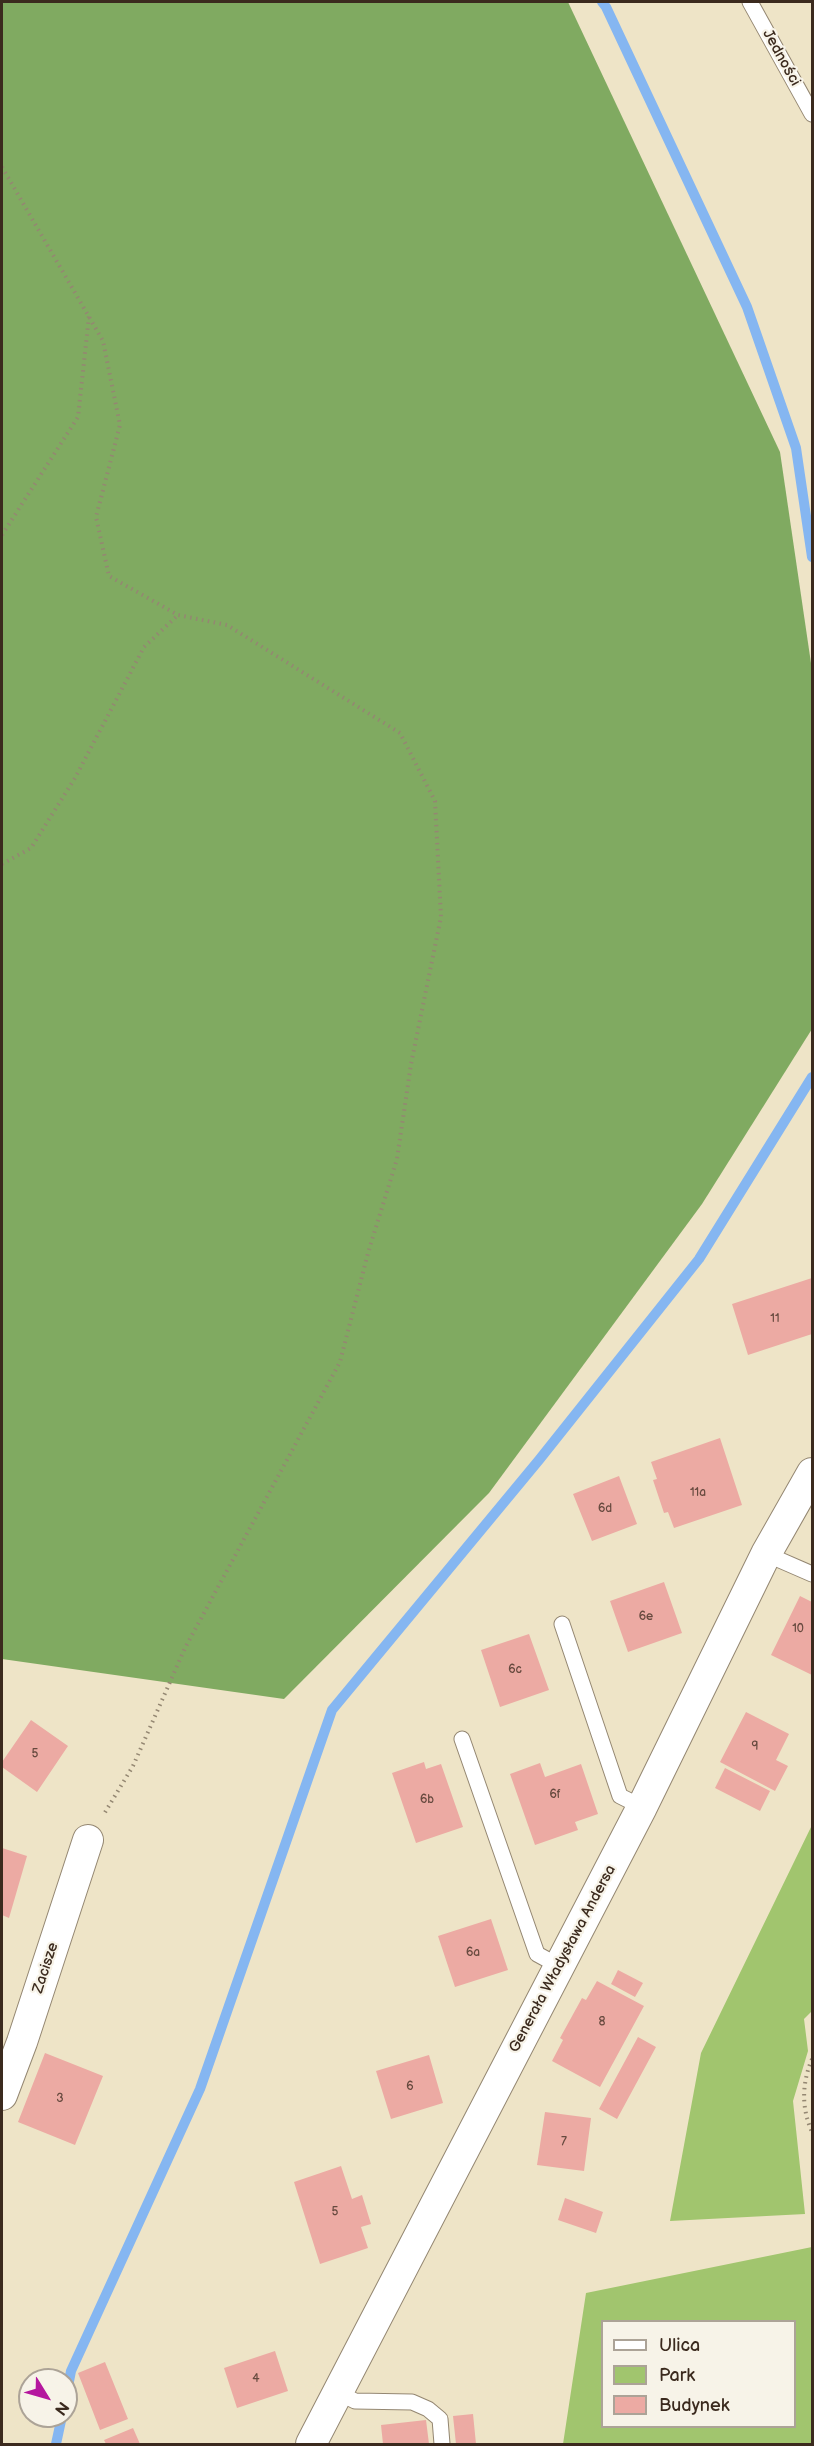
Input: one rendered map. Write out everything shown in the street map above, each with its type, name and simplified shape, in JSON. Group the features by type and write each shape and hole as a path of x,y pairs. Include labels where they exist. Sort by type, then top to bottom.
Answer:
{"street":[{"name":"Generała Władysława Andersa","path":"311,2445 642,1807 766,1554 813,1473"},
{"name":"Zacisze","path":"2,2095 22,2042 88,1840"}],"lane":[{"name":"Jedności","path":"750,2 813,114"},
{"path":"766,1554 813,1574"},
{"path":"562,1624 620,1796 642,1807"},
{"path":"462,1739 537,1954 559,1966"},
{"path":"337,2392 355,2401 412,2402 428,2409 440,2419 442,2445"}],"path":[{"path":"2,167 104,341 120,425 96,517 109,576 178,615 227,625 400,733 435,801 441,917 411,1064 397,1159 368,1253 340,1362 185,1647 133,1766 88,1840"},
{"path":"2,535 78,417 89,316"},
{"path":"2,864 31,848 75,778 144,647 178,615"},
{"path":"813,2059 804,2083 804,2107 813,2132"}],"green space":[{"path":"2,2 568,2 780,452 812,670 812,1029 702,1204 489,1493 284,1699 2,1659"},
{"path":"812,1825 812,2011 804,2019 808,2051 793,2101 805,2214 670,2221 701,2053"},
{"path":"812,2247 812,2444 563,2444 586,2293"}],"building":[{"path":"812,1278 812,1334 748,1355 732,1304"},
{"path":"720,1438 742,1505 674,1528 668,1512 664,1513 653,1480 657,1479 651,1462"},
{"path":"619,1476 637,1524 592,1541 573,1494"},
{"path":"664,1582 682,1633 628,1652 610,1601"},
{"path":"800,1596 812,1602 812,1675 771,1655"},
{"path":"529,1634 549,1690 500,1707 481,1650"},
{"path":"746,1712 789,1734 776,1760 788,1766 775,1791 720,1762"},
{"path":"31,1720 68,1746 37,1792 2,1767 2,1762"},
{"path":"424,1762 426,1769 441,1764 463,1827 416,1843 392,1773"},
{"path":"540,1763 545,1777 581,1764 598,1814 575,1822 578,1830 535,1845 510,1774"},
{"path":"725,1768 770,1791 760,1811 715,1788"},
{"path":"2,1848 27,1856 9,1918 2,1915"},
{"path":"491,1919 508,1970 455,1987 438,1936"},
{"path":"618,1970 643,1983 635,1997 611,1984"},
{"path":"597,1981 644,2006 600,2087 552,2061 563,2040 560,2038 582,1998 586,2000"},
{"path":"638,2037 656,2047 617,2119 599,2109"},
{"path":"45,2053 103,2076 75,2145 18,2122"},
{"path":"429,2055 443,2103 391,2119 376,2071"},
{"path":"545,2112 591,2118 584,2171 537,2165"},
{"path":"341,2166 352,2199 362,2195 371,2224 361,2227 368,2248 320,2264 294,2182"},
{"path":"565,2198 603,2212 596,2233 558,2220"},
{"path":"275,2351 288,2391 237,2408 224,2368"},
{"path":"105,2362 128,2419 100,2430 78,2373"},
{"path":"473,2414 476,2444 456,2444 453,2416"},
{"path":"426,2420 429,2444 383,2444 381,2425"},
{"path":"133,2428 140,2444 106,2444 104,2440"}],"waterway":[{"path":"602,2 747,307 796,448 812,557"},
{"path":"72,2368 200,2089 332,1710 539,1460 699,1259 812,1077"},
{"path":"56,2444 59,2428"}]}
